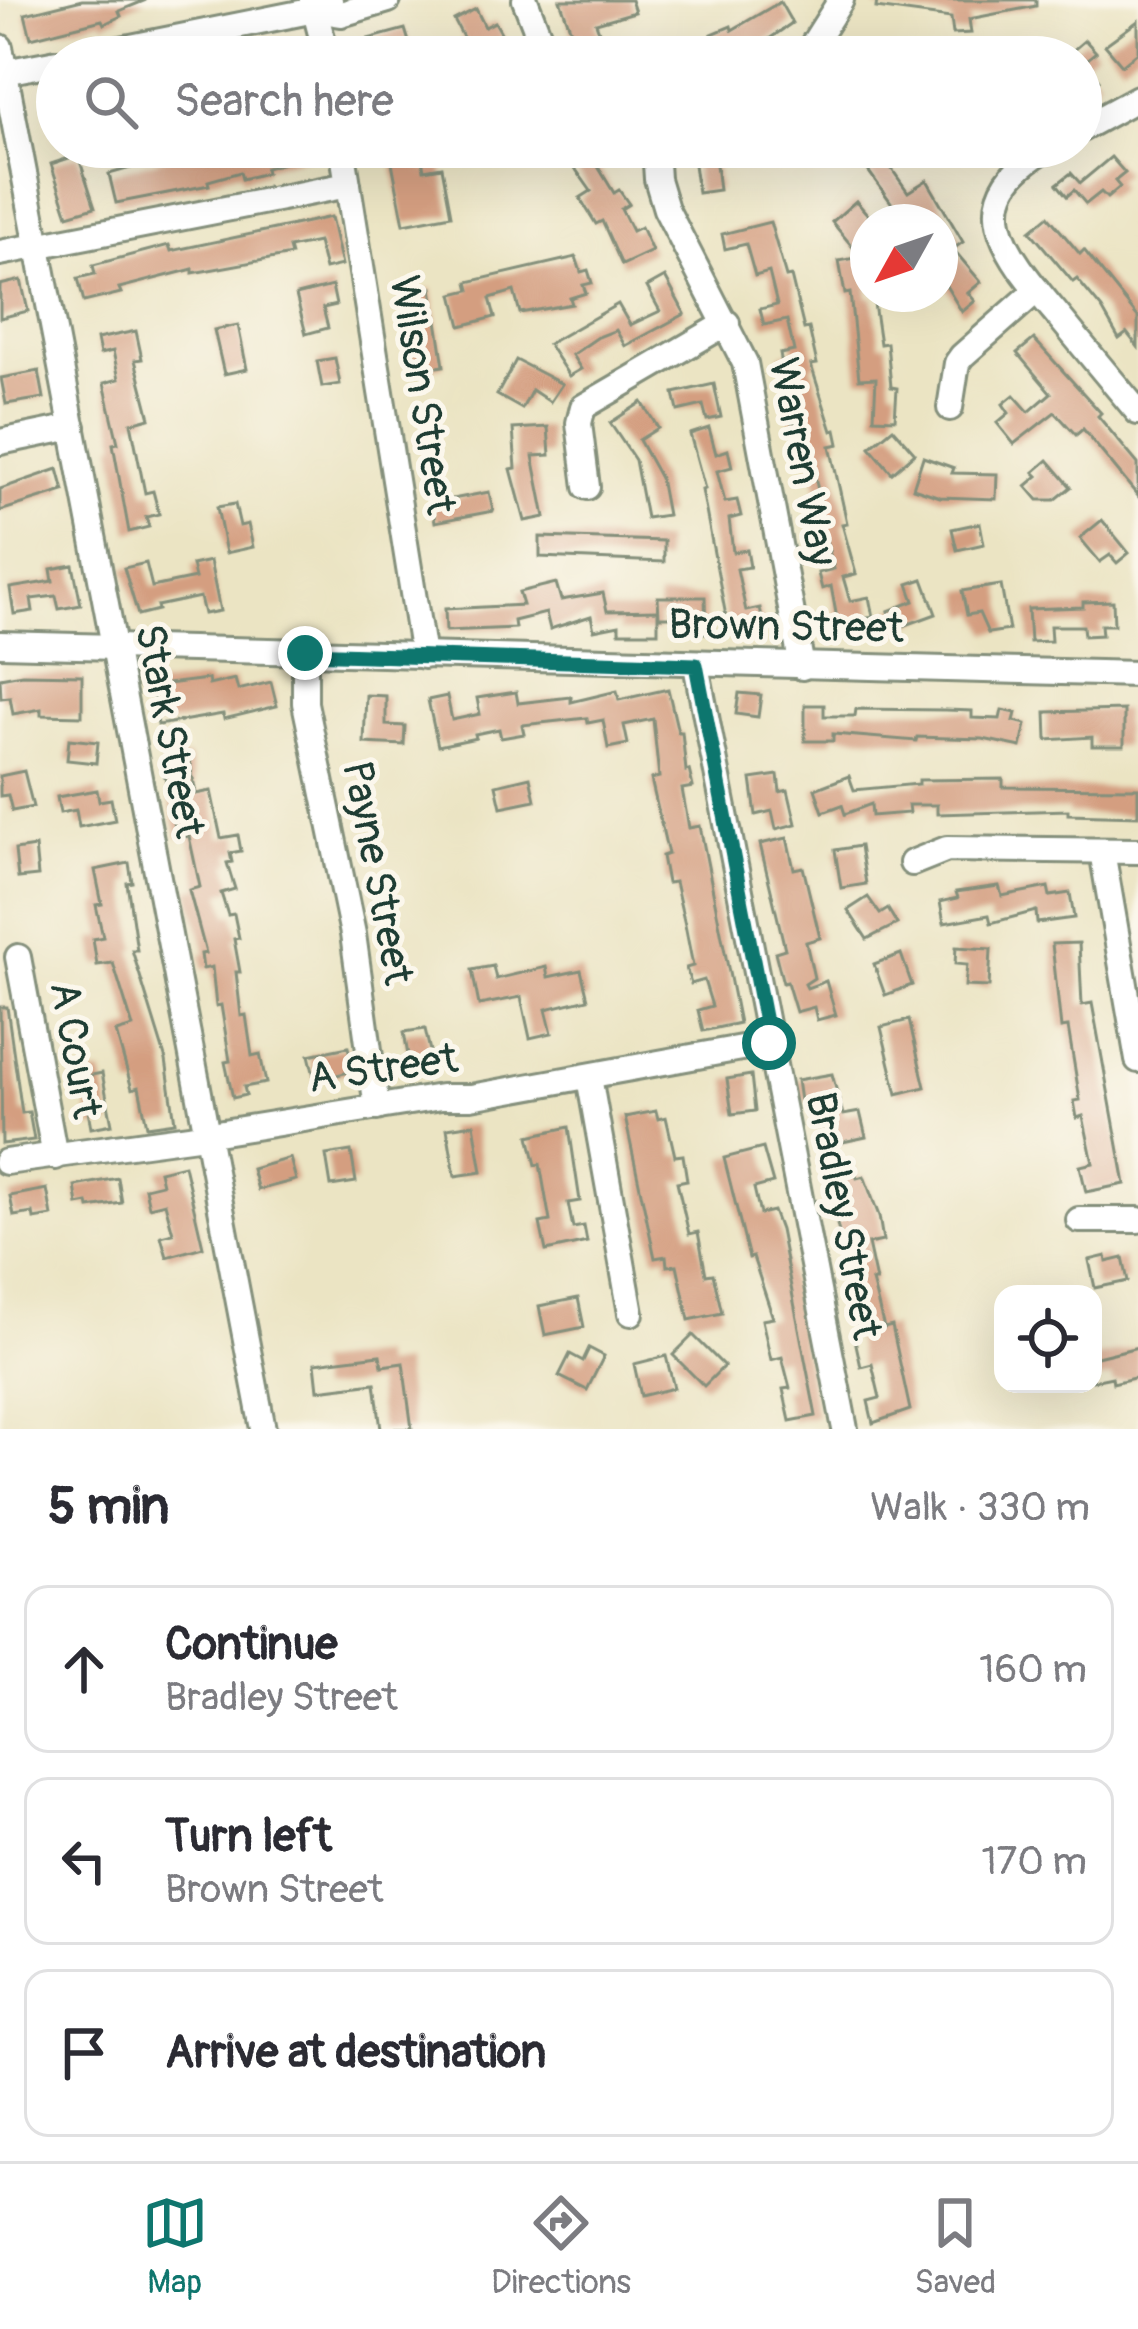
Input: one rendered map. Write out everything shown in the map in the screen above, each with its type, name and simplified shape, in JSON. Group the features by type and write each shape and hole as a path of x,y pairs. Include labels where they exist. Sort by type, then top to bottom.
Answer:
{"street":[{"path":"174,36 319,3 341,14 388,0"},
{"path":"525,0 539,36"},
{"path":"818,36 841,0"},
{"path":"319,3 324,36"},
{"path":"2,60 36,61"},
{"name":"Stark Street","path":"2,60 262,1429"},
{"path":"1102,118 1138,98"},
{"name":"Wilson Street","path":"345,168 423,656"},
{"name":"Warren Way","path":"656,168 666,209 745,363 802,667"},
{"path":"1019,168 999,203 1002,241 1138,412"},
{"path":"0,253 348,185"},
{"path":"950,408 962,356 1037,290"},
{"path":"587,487 579,423 583,407 727,323"},
{"path":"0,442 73,427"},
{"name":"Brown Street","path":"0,644 1138,674"},
{"name":"Payne Street","path":"305,653 305,703 353,934 376,1108"},
{"name":"Bradley Street","path":"696,665 845,1429"},
{"path":"912,863 947,849 1138,851"},
{"path":"1102,851 1138,1060"},
{"name":"A Court","path":"18,958 55,1157"},
{"name":"A Street","path":"6,1162 589,1077 769,1043"},
{"path":"589,1077 631,1312"},
{"path":"1079,1220 1138,1220"}],"building":[{"path":"82,0 146,0 119,11 121,16 104,24 102,20 31,38 25,14"},
{"path":"560,0 631,0 635,12 596,23 601,36 573,36"},
{"path":"877,0 1036,0 1036,6 969,19 971,33 953,34 951,18 876,8"},
{"path":"780,2 792,23 773,36 712,34 731,26 732,30"},
{"path":"476,9 485,27 495,22 503,36 462,36 454,20"},
{"path":"1138,21 1138,52 1122,65 1105,45"},
{"path":"405,29 407,36 379,36"},
{"path":"1111,157 1125,173 1115,181 1120,187 1107,198 1101,192 1086,204 1074,190 1067,196 1057,184 1071,173 1080,183"},
{"path":"52,168 82,168 95,207 68,215"},
{"path":"130,168 265,168 266,173 242,179 240,172 208,181 209,185 116,203 109,174"},
{"path":"393,168 442,168 451,215 404,224"},
{"path":"575,168 599,168 614,193 619,190 629,204 621,209 632,231 641,227 652,251 622,265 602,221 596,224 580,198 591,191"},
{"path":"695,168 716,168 719,190 698,193"},
{"path":"866,168 891,168 908,192 927,180 941,204 892,204"},
{"path":"850,206 850,244 832,222"},
{"path":"1048,216 1080,254 1084,250 1138,317 1138,347 1127,333 1119,339 1102,309 1030,231"},
{"path":"331,217 342,265 325,269 318,242 289,248 291,255 193,273 193,269 84,302 78,278 95,274 93,265 169,245 171,251"},
{"path":"770,222 786,277 791,276 804,329 809,328 817,364 811,365 839,444 830,446 847,523 842,524 856,574 843,577 850,601 869,597 873,617 838,624 831,586 822,589 818,573 834,569 823,529 812,532 808,512 822,509 803,420 792,423 788,408 803,404 792,369 783,371 780,354 794,351 787,320 764,325 760,309 777,305 769,272 755,276 746,244 725,249 722,234"},
{"path":"958,255 981,282 968,293 975,301 962,312"},
{"path":"576,257 581,272 588,270 592,283 583,285 586,293 570,298 572,304 520,313 514,291 490,298 495,317 461,326 453,294 470,290 468,282"},
{"path":"850,259 850,293 845,294 839,261"},
{"path":"665,277 685,314 625,346 616,330 598,337 572,355 581,369 569,376 548,344 618,304 630,325 660,311 647,287"},
{"path":"21,280 28,311 0,318 0,285"},
{"path":"332,286 336,305 323,308 328,328 306,334 296,295"},
{"path":"432,288 444,366 415,370 409,330 401,314 412,310 408,297"},
{"path":"852,312 875,312 880,344 887,343 891,387 897,388 895,419 874,418 876,378 859,379"},
{"path":"238,325 247,369 224,374 214,330"},
{"path":"136,331 142,359 135,360 150,418 131,423 145,493 153,491 159,514 146,517 149,527 129,532 113,444 118,443 104,383 119,379 113,351 100,354 97,339"},
{"path":"1034,339 1101,413 1098,416 1138,464 1138,496 1083,429 1076,435 1055,412 1014,444 997,423 1009,413 1003,404 1014,395 1029,412 1051,393 1017,353"},
{"path":"335,358 340,384 322,387 317,361"},
{"path":"516,360 562,384 550,402 532,390 522,409 497,395"},
{"path":"39,371 44,398 6,404 1,378"},
{"path":"714,384 721,417 707,420 703,405 678,411 674,393"},
{"path":"642,402 658,428 639,440 660,478 667,515 646,518 635,460 610,423"},
{"path":"548,427 550,455 533,456 545,517 525,521 511,469 516,468 513,429"},
{"path":"709,428 716,454 728,450 732,467 717,471 725,502 737,500 741,516 729,519 733,552 747,550 750,567 737,569 746,611 760,608 763,624 729,632 705,489 690,434"},
{"path":"893,428 915,453 892,473 870,447"},
{"path":"923,457 954,468 952,473 997,474 996,499 940,497 913,488"},
{"path":"1048,460 1071,487 1055,500 1038,500 1026,486"},
{"path":"58,469 64,491 0,511 0,489"},
{"path":"489,492 493,511 435,522 432,503"},
{"path":"235,504 240,526 248,524 253,547 226,553 217,507"},
{"path":"1102,520 1129,553 1117,563 1110,555 1100,562 1080,538"},
{"path":"980,523 984,544 957,550 952,529"},
{"path":"540,537 664,541 664,562 540,557"},
{"path":"210,561 220,611 204,614 200,597 138,615 124,568 146,563 152,587 195,578 192,565"},
{"path":"73,565 81,605 59,609 56,596 31,599 33,611 14,614 10,588 53,581 51,569"},
{"path":"923,579 936,614 895,629 888,611 914,601 908,584"},
{"path":"556,583 561,600 603,593 607,611 658,610 658,632 619,632 619,625 594,630 591,616 550,629 546,613 514,621 515,628 446,631 445,609 523,605 519,592"},
{"path":"1001,585 1009,630 988,633 979,613 967,615 962,591"},
{"path":"658,597 705,597 706,633 691,633 690,617 659,617"},
{"path":"1113,601 1114,625 1101,625 1102,635 1084,636 1083,626 1050,626 1051,641 1030,642 1028,609"},
{"path":"82,675 82,716 41,715 41,709 13,714 10,697 1,698 0,678"},
{"path":"208,679 209,685 235,679 238,690 271,682 277,706 224,719 223,714 158,725 151,686"},
{"path":"668,689 693,787 682,789 689,828 700,826 739,1023 703,1031 698,1010 712,1006 704,980 691,984 686,968 693,966 675,882 667,883 662,856 668,854 651,779 659,777 653,719 624,725 628,744 608,748 603,720 588,723 587,718 522,725 524,734 501,738 499,729 438,746 428,700 447,696 452,720 480,714 477,698 516,692 518,703 571,697 571,702 617,691 619,700"},
{"path":"739,693 761,695 758,717 736,714"},
{"path":"366,695 386,696 386,725 405,726 404,745 364,743"},
{"path":"805,705 824,705 824,716 855,716 856,709 946,710 972,711 972,718 1000,719 1002,710 1016,713 1014,721 1026,724 1021,747 983,739 917,737 916,741 833,734 833,741 805,741"},
{"path":"1124,710 1124,746 1092,746 1092,737 1047,740 1046,712"},
{"path":"69,739 98,742 96,763 67,760"},
{"path":"189,757 196,794 211,791 221,838 238,835 241,851 230,853 232,862 227,863 235,889 221,893 228,915 234,914 239,938 234,939 241,1016 246,1015 252,1056 260,1054 266,1083 244,1087 246,1095 233,1098 221,1005 216,1006 212,967 203,969 201,954 206,953 189,890 200,887 189,836 177,838 162,762"},
{"path":"24,771 33,807 12,811 8,795 0,796 0,776"},
{"path":"778,775 780,792 788,790 796,824 776,829 772,811 756,815 751,779"},
{"path":"849,776 854,790 919,784 919,780 1003,779 1003,787 1138,788 1138,816 1068,814 1068,810 937,814 937,805 908,805 909,813 872,816 871,804 845,814 842,805 823,812 815,789"},
{"path":"530,777 535,800 501,807 496,785"},
{"path":"97,790 99,801 111,799 115,820 79,827 76,810 60,813 57,797"},
{"path":"787,838 794,869 803,867 820,938 806,942 814,978 805,984 807,988 826,981 836,1015 817,1020 814,1007 796,1012 775,952 785,949 760,844"},
{"path":"860,846 866,884 841,888 835,850"},
{"path":"35,847 38,876 18,878 15,850"},
{"path":"129,863 132,882 127,883 137,950 132,950 166,1060 175,1122 147,1126 139,1087 132,1089 116,1032 133,1027 113,963 97,965 93,939 103,937 95,870"},
{"path":"999,886 1002,896 1048,887 1050,896 1070,893 1074,918 1037,923 1036,911 991,923 989,915 944,923 940,902 958,898 956,892"},
{"path":"868,897 880,914 888,909 897,924 867,939 848,910"},
{"path":"1079,943 1082,1005 1092,1003 1125,1184 1086,1192 1080,1166 1093,1163 1083,1116 1077,1118 1074,1101 1080,1100 1068,1027 1061,1028 1052,944"},
{"path":"956,947 991,949 989,987 965,986 967,965 955,964"},
{"path":"901,954 912,985 885,995 874,964"},
{"path":"493,966 496,979 546,967 548,977 581,970 588,999 546,1009 552,1033 530,1038 521,997 479,1005 472,970"},
{"path":"0,1007 7,1007 22,1113 29,1112 34,1140 2,1144"},
{"path":"909,1020 925,1087 897,1094 881,1027"},
{"path":"425,1029 434,1069 411,1073 404,1032"},
{"path":"348,1047 354,1071 315,1080 309,1055"},
{"path":"102,1073 112,1124 91,1128 82,1077"},
{"path":"832,1074 843,1115 860,1112 866,1137 829,1145 826,1127 818,1128 812,1099 800,1101 797,1080"},
{"path":"751,1075 755,1111 732,1114 727,1079"},
{"path":"656,1111 658,1119 666,1117 675,1156 683,1155 687,1180 677,1182 689,1234 698,1232 706,1275 713,1274 722,1313 689,1320 677,1265 667,1266 666,1256 655,1258 625,1117"},
{"path":"474,1124 482,1172 455,1176 447,1128"},
{"path":"569,1127 580,1201 568,1203 573,1228 584,1226 587,1242 546,1251 540,1223 550,1221 540,1164 536,1165 529,1136"},
{"path":"763,1148 773,1183 754,1188 760,1214 773,1211 780,1230 816,1416 790,1421 783,1389 790,1388 782,1357 771,1360 762,1320 773,1318 753,1257 749,1258 724,1158"},
{"path":"351,1151 356,1182 331,1186 326,1155"},
{"path":"290,1158 296,1180 258,1190 252,1169"},
{"path":"853,1164 857,1178 864,1176 879,1216 883,1241 868,1244 876,1281 872,1281 884,1328 892,1326 910,1410 873,1423 868,1401 880,1398 872,1364 861,1367 854,1335 859,1334 855,1302 825,1172"},
{"path":"184,1165 203,1247 167,1257 161,1236 173,1233 165,1203 149,1207 145,1188 162,1184 159,1171"},
{"path":"118,1178 122,1203 78,1205 75,1186"},
{"path":"47,1189 52,1216 14,1216 10,1196"},
{"path":"1123,1258 1128,1281 1094,1285 1089,1260"},
{"path":"578,1298 584,1327 545,1335 539,1306"},
{"path":"693,1335 724,1366 704,1386 673,1355"},
{"path":"1138,1347 1138,1377 1113,1383 1112,1377 1102,1379 1102,1356"},
{"path":"589,1348 604,1356 587,1390 559,1376 570,1354 583,1361"},
{"path":"380,1355 382,1366 403,1363 412,1429 381,1429 375,1383 318,1390 315,1363"},
{"path":"666,1356 674,1388 641,1396 634,1364"}],"route":[{"path":"305,653 696,665 769,1043"}]}
